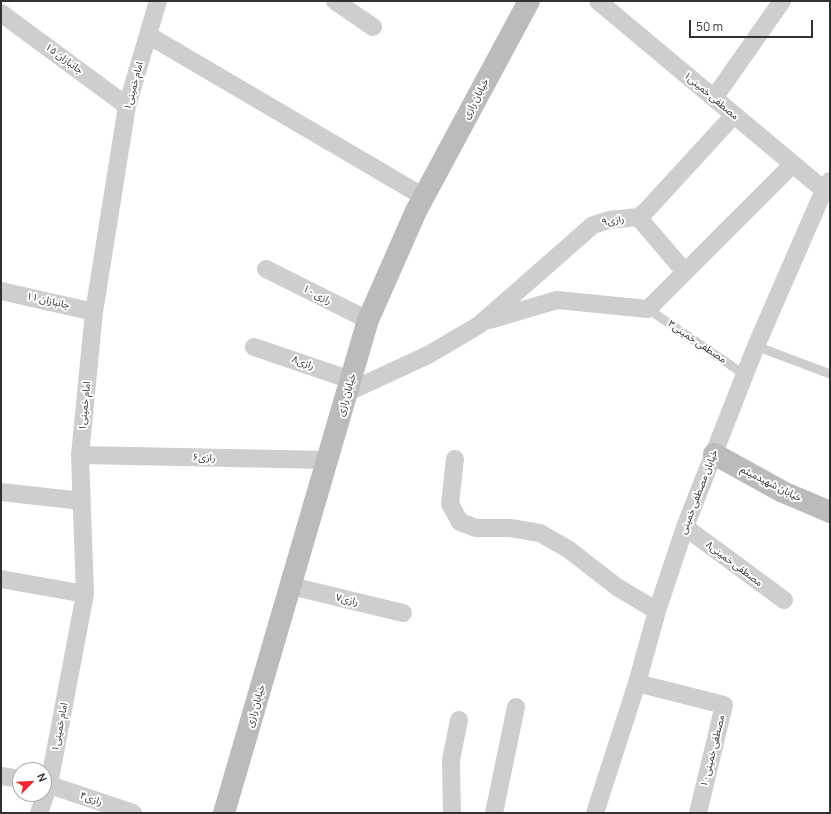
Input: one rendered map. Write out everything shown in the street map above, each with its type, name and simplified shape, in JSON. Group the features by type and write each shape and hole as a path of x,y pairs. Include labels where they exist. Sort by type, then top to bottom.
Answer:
{"street":[{"path":"335,1 373,27"},
{"name":"خیابان رازی","path":"224,813 368,320 424,197 529,1"},
{"name":"مصطفی خمینی۱","path":"598,1 793,164 826,194"},
{"path":"714,98 782,1"},
{"name":"امام خمینی۱","path":"51,762 85,594 80,455 94,312 127,106 148,35 154,5"},
{"name":"جانبازان ۱۵","path":"1,13 127,106"},
{"path":"148,35 424,197"},
{"name":"رازی۹","path":"349,386 428,355 479,325 593,225 609,220 638,217 645,212 734,115"},
{"path":"648,309 793,164"},
{"name":"خیابان مصطفی خمینی","path":"595,813 637,684 657,611 685,527 756,346 826,194"},
{"path":"638,217 685,272"},
{"name":"رازی ۱۰","path":"266,269 368,320"},
{"name":"جانبازان ۱۱","path":"1,291 94,312"},
{"name":"رازی۹","path":"483,322 556,300 648,309"},
{"name":"رازی۸","path":"254,347 349,386"},
{"name":"خیابان شهیدمیثم","path":"714,454 783,492 830,512"},
{"name":"رازی۶","path":"80,455 328,460"},
{"path":"454,459 450,504 460,522 476,528 510,528 540,533 568,549 617,587 657,611"},
{"path":"1,492 82,501"},
{"name":"مصطفی خمینی۸","path":"685,527 784,600"},
{"path":"1,579 85,594"},
{"name":"رازی۷","path":"291,586 403,613"},
{"name":"مصطفی خمینی۱۰","path":"637,684 724,705 698,813"},
{"path":"494,813 516,707"},
{"path":"452,813 451,760 459,720"},
{"path":"1,776 12,778"},
{"name":"رازی۴","path":"52,786 133,813"},
{"name":"امام خمینی۱","path":"39,813 42,802"}],"lane":[{"name":"مصطفی خمینی۳","path":"648,309 745,374"},
{"path":"756,346 830,374"}]}
